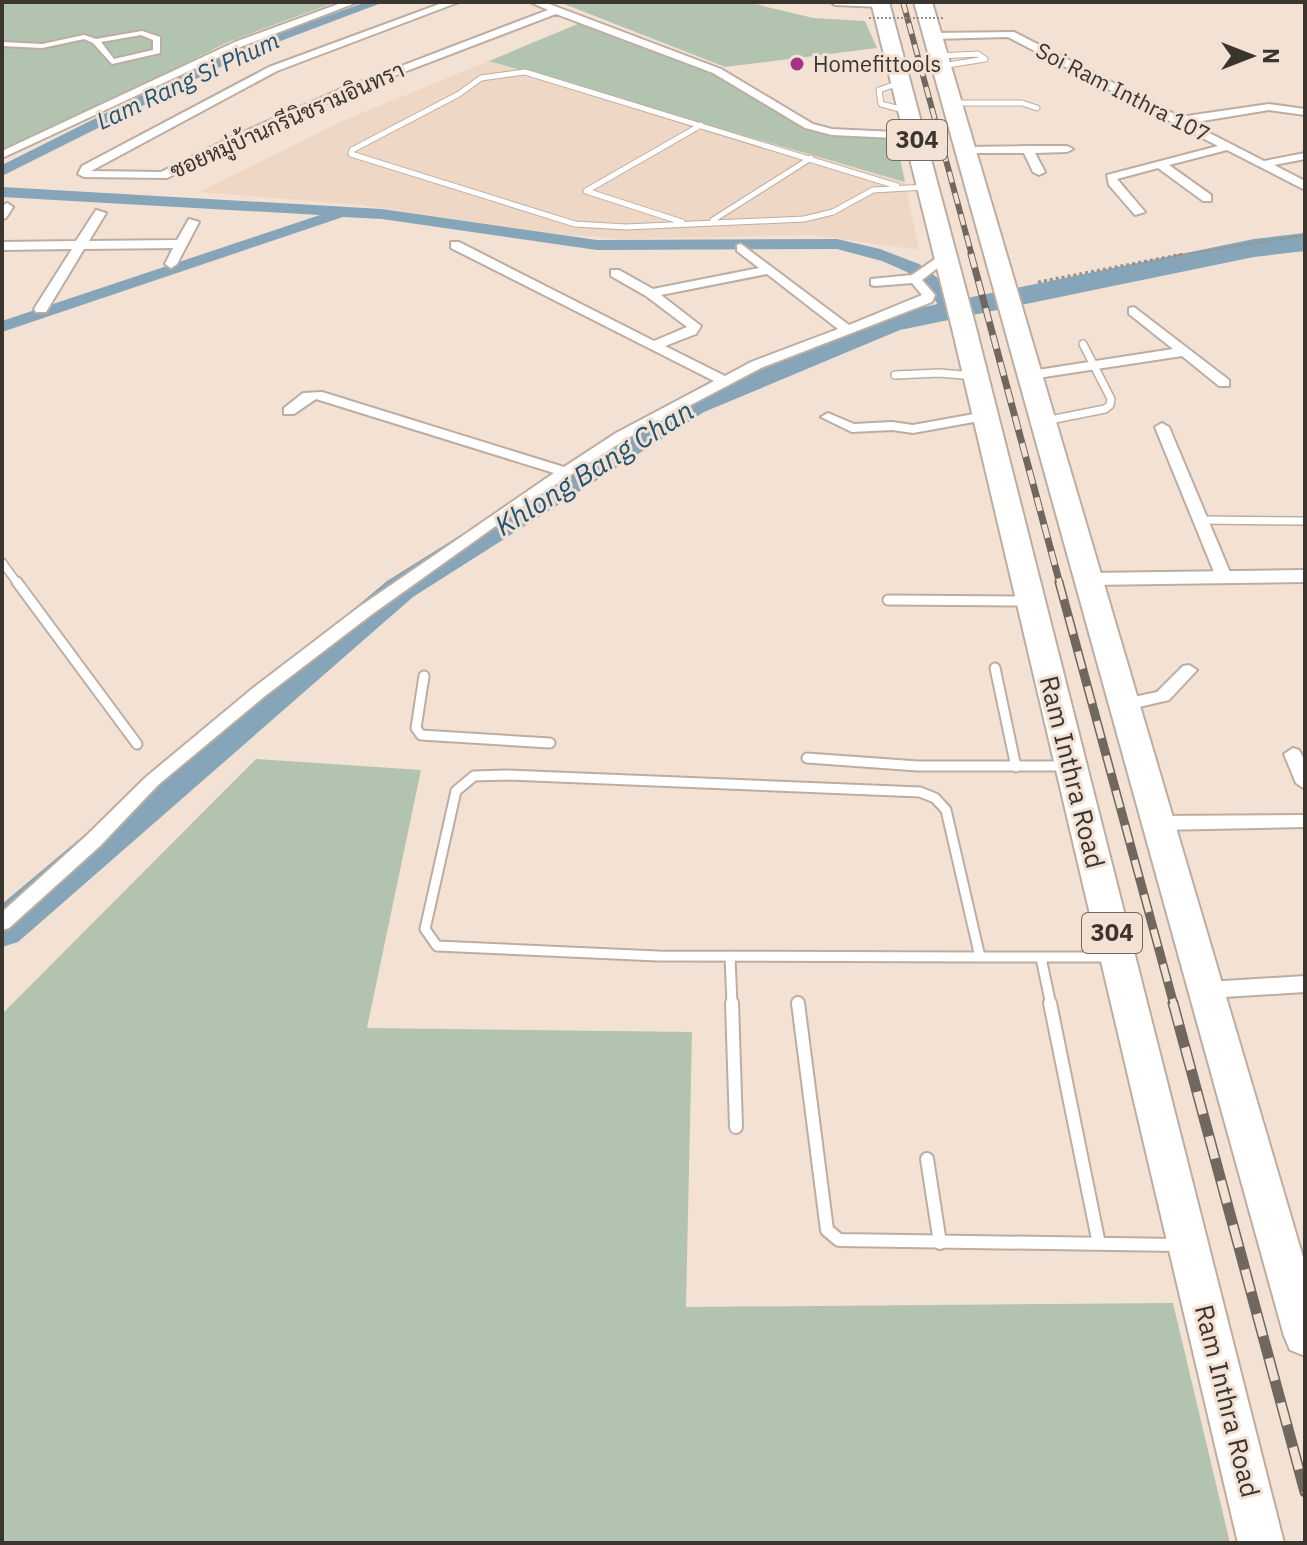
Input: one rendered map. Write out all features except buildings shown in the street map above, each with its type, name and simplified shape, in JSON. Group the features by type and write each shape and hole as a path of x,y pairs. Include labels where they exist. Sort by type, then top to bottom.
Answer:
{"highway":[{"name":"Ram Inthra Road","path":"923,2 938,53 932,109 916,136 1261,1543"},
{"name":"Ram Inthra Road","path":"877,8 902,82 932,109 966,150 1303,1321"}],"street":[{"path":"2,155 239,44 353,2"},
{"name":"ซอยหมู่บ้านกรีนิชรามอินทรา","path":"454,2 273,69 118,150 86,168 84,174 163,176 236,139 345,91 557,10"},
{"path":"535,2 717,71 809,126 832,132 916,136"},
{"path":"835,2 877,8"},
{"path":"2,44 42,46 84,37 96,41 142,33 157,39 157,51 112,62 96,41"},
{"name":"Soi Ram Inthra 107","path":"938,53 1010,34 1305,186"},
{"path":"1179,121 1269,107 1305,112"},
{"path":"1139,212 1111,177 1230,146"},
{"path":"1028,149 1039,172"},
{"path":"966,150 1067,149"},
{"path":"1264,164 1305,156"},
{"path":"1159,164 1207,198"},
{"path":"41,309 100,213"},
{"path":"171,264 193,222"},
{"path":"2,246 182,244"},
{"path":"455,245 724,381"},
{"path":"741,248 846,329"},
{"path":"875,282 920,276 949,267"},
{"path":"651,293 768,270"},
{"path":"615,273 651,293 694,326 691,331 655,345"},
{"path":"2,923 93,841 152,781 259,692 397,588 621,436 756,365 927,299 929,295 920,276"},
{"path":"1134,311 1224,383"},
{"path":"1031,375 1186,351"},
{"path":"289,411 308,396 317,395 566,472"},
{"path":"828,417 852,428 913,429 985,416"},
{"path":"1162,427 1224,577"},
{"path":"1088,579 1305,576"},
{"path":"1126,704 1159,701 1170,694 1189,670"},
{"path":"1293,754 1305,783"},
{"path":"1159,823 1305,821"},
{"path":"1208,990 1305,984"}],"lane":[{"path":"938,53 978,54 985,59 938,53"},
{"path":"897,186 539,76 509,72 482,76 469,83 459,94 352,150 356,157 575,224 626,227 821,216 873,190 897,186 928,187"},
{"path":"932,109 1022,103 1037,108"},
{"path":"686,223 586,191 701,125"},
{"path":"712,221 811,158"},
{"path":"1045,421 1105,409 1110,405 1111,399 1092,367 1083,344"},
{"path":"895,375 939,373 974,376"},
{"path":"1201,520 1304,521"},
{"path":"2,562 137,744"},
{"path":"888,600 1029,601"},
{"path":"995,668 1016,767"},
{"path":"424,676 416,728 421,735 550,743"},
{"path":"807,758 918,766 1070,767"},
{"path":"474,776 920,792 935,798 946,810 980,957 658,956 459,949 437,946 425,929 456,791 474,776"},
{"path":"658,956 1118,957"},
{"path":"730,956 736,1127"},
{"path":"1041,958 1099,1244"},
{"path":"798,1002 827,1230 839,1240 1188,1245"},
{"path":"927,1159 940,1243"}],"path":[{"path":"877,8 944,18"},
{"path":"1038,282 1170,256 1305,235"}],"shaded area":[{"path":"489,61 905,182 919,250 813,235 625,239 557,234 361,205 199,192 340,122"}],"green space":[{"path":"2,2 336,2 228,42 2,155"},
{"path":"559,2 747,2 813,18 865,21 877,48 725,67"},
{"path":"580,23 721,77 809,131 843,137 896,139 905,182 489,61"},
{"path":"256,759 421,770 367,1028 692,1032 686,1307 1173,1303 1230,1543 2,1543 2,1014"}],"waterway":[{"name":"Lam Rang Si Phum","path":"2,171 241,51 378,2"},
{"path":"2,192 382,214 597,245 837,244 888,257 913,268 933,283 950,311"},
{"path":"2,327 336,215"},
{"name":"Khlong Bang Chan","path":"2,930 400,589 692,405 891,323 1254,248 1305,242"}],"railway":[{"path":"903,2 972,256"},
{"path":"971,254 1060,584"},
{"path":"1059,582 1174,1005"},
{"path":"1173,1003 1305,1492"}],"place":[{"name":"Homefittools","path":"797,64"}]}
